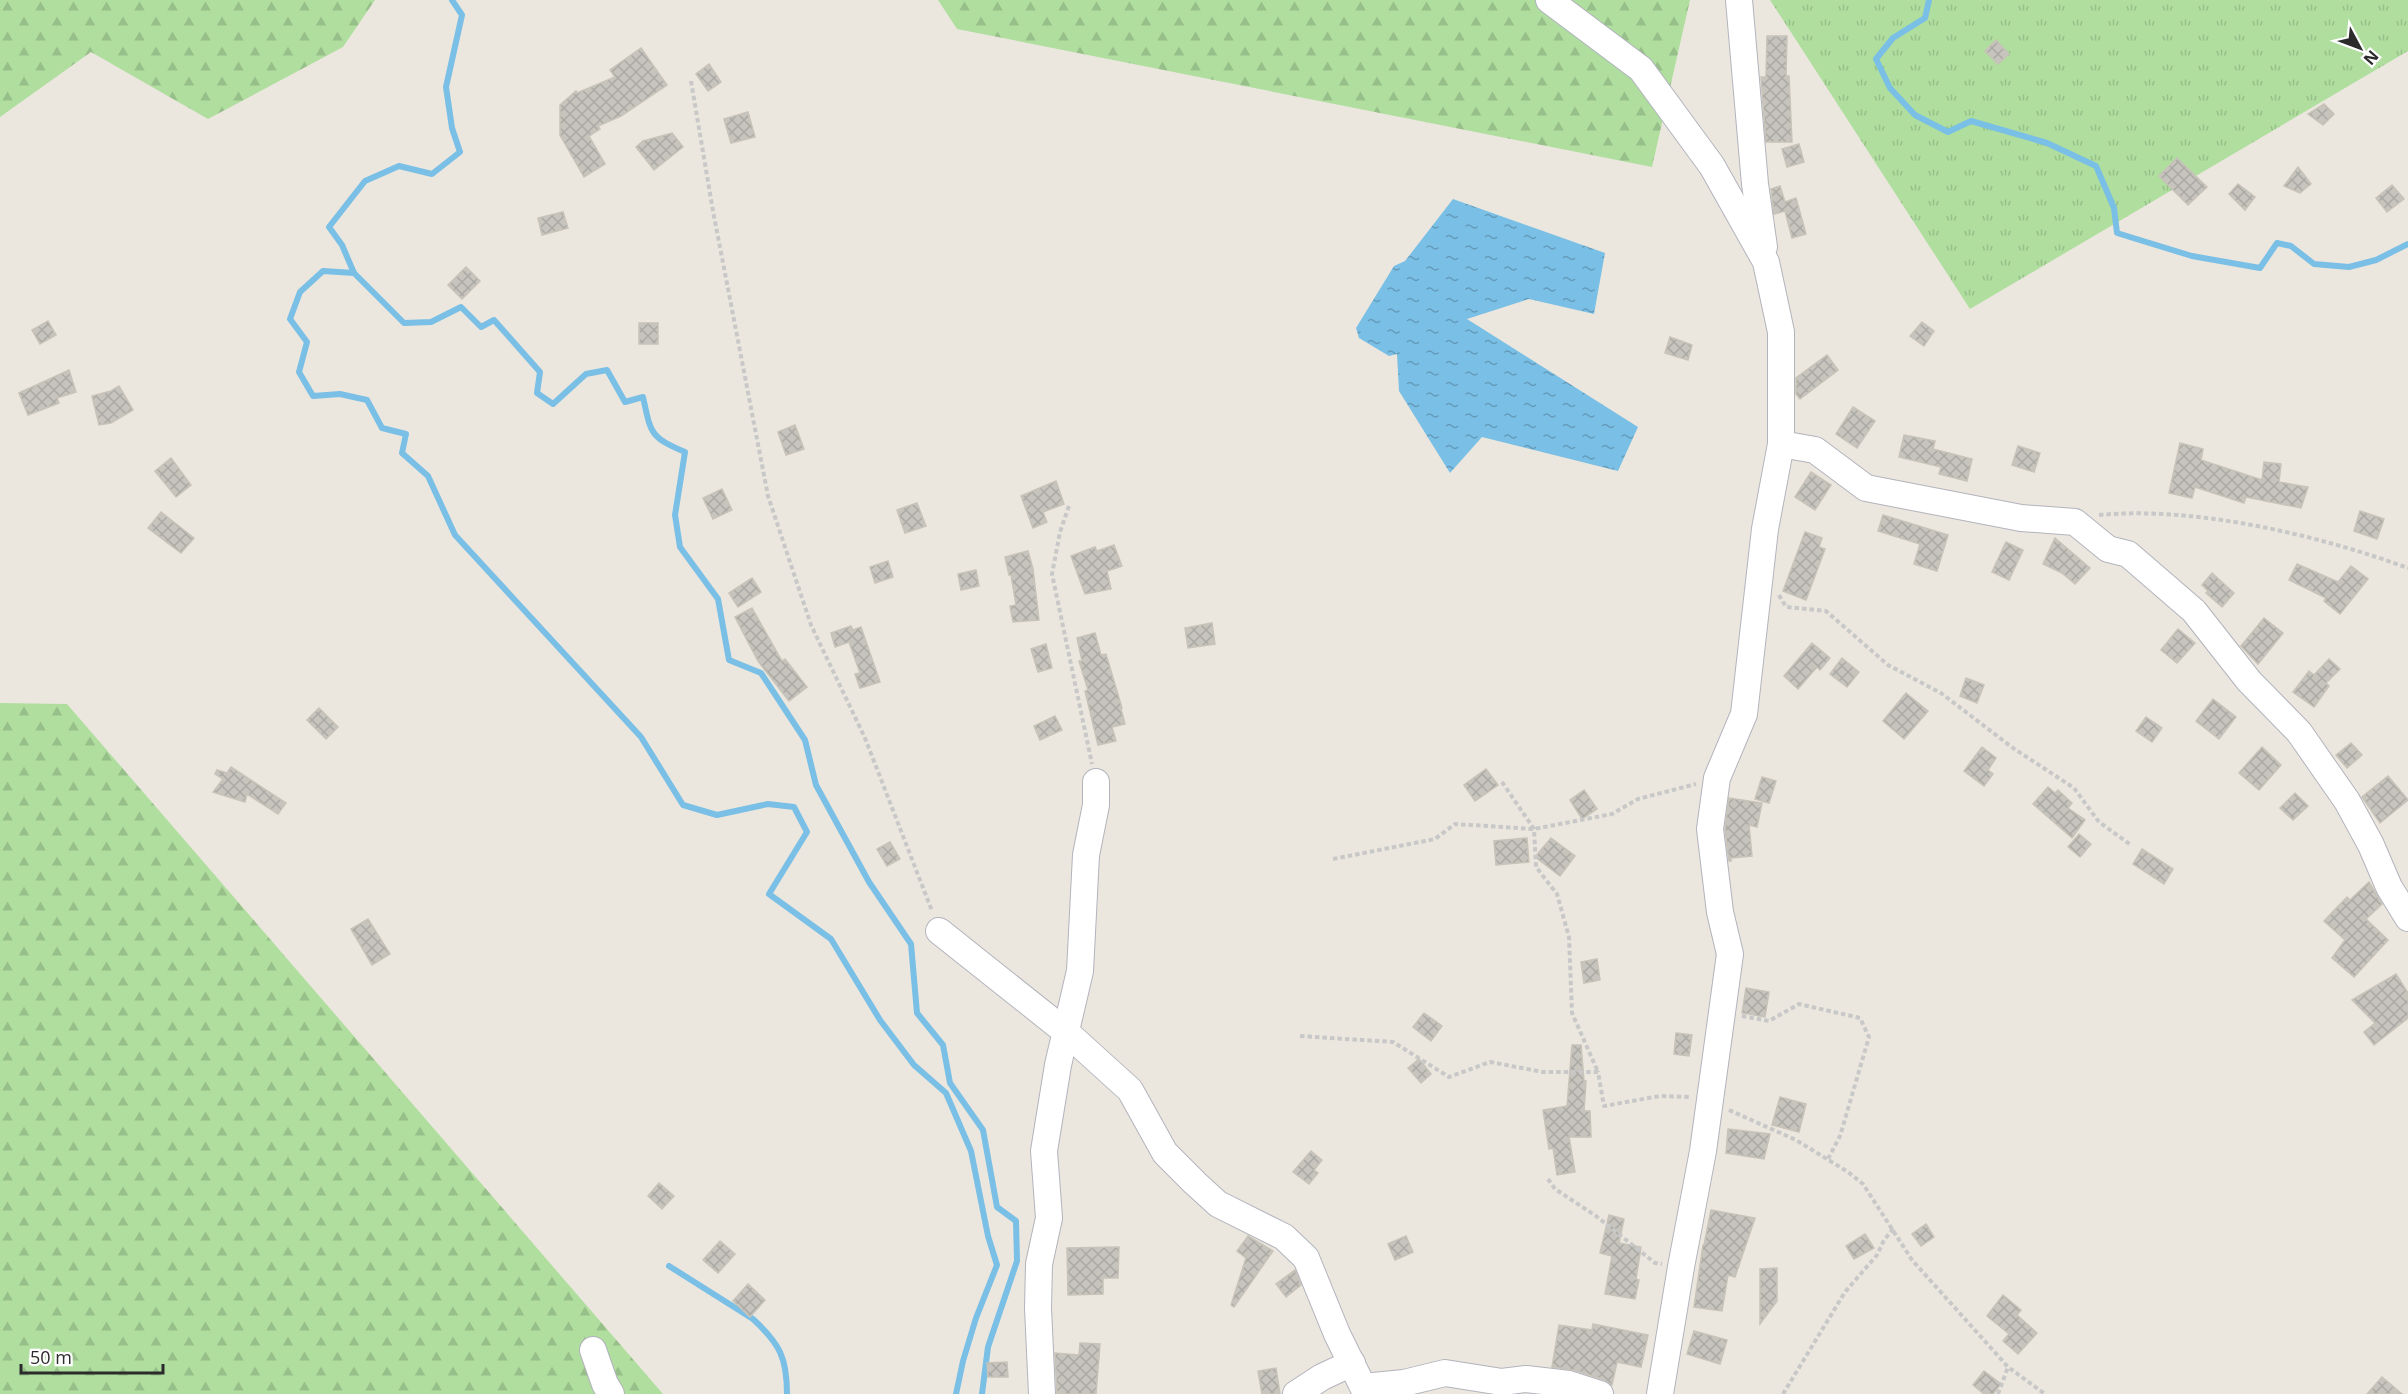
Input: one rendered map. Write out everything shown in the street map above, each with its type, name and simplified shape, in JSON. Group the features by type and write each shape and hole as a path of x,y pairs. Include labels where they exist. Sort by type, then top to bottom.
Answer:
{"street":[{"path":"1549,0 1641,69 1712,166 1766,262"},
{"path":"1660,1394 1711,1097 1730,954 1720,912 1710,829 1717,778 1744,714 1765,529 1781,444 1781,332 1766,262 1755,184 1739,0"},
{"path":"1781,444 1815,450 1866,488 2021,518 2075,522 2108,549 2128,554 2194,611 2249,681 2299,732 2348,801 2371,845 2389,887 2408,918"},
{"path":"1042,1394 1038,1308 1039,1264 1049,1218 1044,1151 1080,971 1086,855 1096,805 1096,782"},
{"path":"939,931 1066,1032 1130,1090 1165,1153 1218,1204 1284,1237 1306,1258 1336,1334 1363,1387 1404,1383 1445,1372 1502,1382 1526,1378 1558,1383 1600,1394"},
{"path":"593,1350 611,1394"},
{"path":"1296,1394 1322,1377 1352,1363"}],"path":[{"path":"691,81 713,211 768,496 811,626 865,738 939,931"},
{"path":"1069,506 1060,532 1052,574 1096,782"},
{"path":"2075,522 2100,515 2131,513 2224,520 2308,537 2408,568"},
{"path":"1761,562 1786,607 1826,611 1888,665 1941,693 2013,748 2074,788 2098,822 2131,845"},
{"path":"1333,859 1435,839 1455,824 1534,829 1612,814 1638,799 1717,778"},
{"path":"1502,782 1534,829 1536,867 1557,894 1569,937 1572,1013 1598,1072 1604,1106 1660,1096 1711,1097 1722,1107 1796,1140 1848,1172 1863,1184 1894,1228 1912,1260 2008,1367 2045,1394"},
{"path":"1721,1012 1769,1022 1799,1004 1860,1018 1869,1037 1840,1136 1827,1161"},
{"path":"1299,1036 1394,1042 1449,1077 1490,1062 1543,1072 1598,1072"},
{"path":"1548,1179 1555,1189 1596,1216 1655,1263 1681,1267"},
{"path":"1783,1394 1845,1292 1877,1255 1884,1240 1894,1228"},
{"path":"1998,1394 2008,1367"}],"green space":[{"path":"0,0 375,0 343,47 208,119 91,52 0,117"},
{"path":"938,0 1690,0 1652,167 957,29"},
{"path":"1770,0 2408,0 2408,51 1970,309"},
{"path":"0,703 67,704 663,1394 0,1394"}],"water":[{"path":"1453,199 1605,253 1594,314 1529,299 1467,319 1638,427 1618,471 1482,437 1450,473 1399,391 1397,354 1389,356 1359,338 1356,328 1394,266 1405,261"}],"building":[{"path":"1767,36 1787,36 1786,76 1789,76 1792,142 1766,142 1761,77 1766,77"},
{"path":"1996,40 2009,54 1998,64 1985,51"},
{"path":"641,48 667,85 621,116 598,126 600,129 589,136 605,164 584,177 560,135 560,105 576,91 577,93 615,77 610,70"},
{"path":"709,64 721,82 708,91 696,74"},
{"path":"2324,104 2334,114 2323,125 2308,114"},
{"path":"748,112 755,137 731,143 724,119"},
{"path":"672,133 683,147 654,170 636,147 643,141"},
{"path":"1799,144 1804,162 1787,167 1782,149"},
{"path":"2177,158 2207,187 2188,205 2159,176"},
{"path":"2298,167 2311,184 2300,193 2284,186"},
{"path":"2238,184 2255,197 2245,210 2229,194"},
{"path":"2392,185 2404,199 2387,212 2376,198"},
{"path":"1780,186 1785,202 1796,198 1806,234 1792,238 1785,211 1774,214 1771,189"},
{"path":"563,212 568,228 542,235 538,218"},
{"path":"466,267 480,281 462,299 448,285"},
{"path":"48,321 56,335 40,344 32,330"},
{"path":"1922,322 1934,331 1924,346 1910,336"},
{"path":"639,323 658,323 658,344 639,344"},
{"path":"1670,337 1692,345 1688,360 1665,353"},
{"path":"1827,355 1838,370 1800,399 1796,394 1796,378"},
{"path":"69,370 76,392 57,398 59,403 28,415 19,393"},
{"path":"119,386 133,410 111,423 99,425 92,396 111,391"},
{"path":"1853,407 1875,421 1857,448 1836,434"},
{"path":"795,425 804,449 786,455 778,432"},
{"path":"1904,435 1935,441 1933,449 1972,459 1967,481 1939,474 1941,467 1899,457"},
{"path":"2180,443 2203,449 2201,460 2262,480 2264,462 2281,464 2279,482 2308,487 2301,508 2246,497 2244,503 2195,487 2192,498 2169,493"},
{"path":"2018,446 2040,453 2034,472 2012,465"},
{"path":"171,458 191,485 176,497 155,471"},
{"path":"1811,472 1831,485 1815,510 1795,497"},
{"path":"1056,481 1064,504 1043,512 1047,522 1033,528 1021,496"},
{"path":"722,489 732,510 713,519 703,498"},
{"path":"917,503 926,526 905,533 897,510"},
{"path":"2360,511 2384,519 2377,539 2354,531"},
{"path":"161,512 194,538 181,553 148,528"},
{"path":"1883,515 1948,535 1937,571 1914,564 1920,544 1878,531"},
{"path":"1805,532 1822,538 1819,547 1825,549 1806,600 1783,591"},
{"path":"2055,538 2090,568 2075,584 2062,573 2043,564"},
{"path":"2006,542 2023,550 2009,580 1992,572"},
{"path":"1114,545 1122,566 1107,571 1111,589 1085,594 1071,556 1095,547 1097,551"},
{"path":"1028,551 1033,569 1039,620 1013,622 1010,606 1016,605 1011,575 1009,575 1005,557"},
{"path":"888,561 893,577 875,583 870,567"},
{"path":"2297,564 2338,582 2351,566 2368,579 2340,614 2324,601 2326,598 2289,580"},
{"path":"976,570 979,586 961,590 958,574"},
{"path":"2212,573 2234,593 2222,607 2206,593 2208,591 2202,585"},
{"path":"752,578 761,592 738,607 729,593"},
{"path":"752,608 782,661 785,659 807,687 789,701 758,661 735,617"},
{"path":"2264,618 2283,633 2258,664 2241,646"},
{"path":"1212,623 1215,644 1188,648 1185,628"},
{"path":"851,626 853,630 861,627 880,682 860,688 855,674 860,673 849,642 835,647 831,633"},
{"path":"2178,629 2195,643 2177,663 2161,650"},
{"path":"1095,633 1101,655 1106,654 1125,724 1112,727 1116,741 1098,745 1085,691 1088,690 1079,661 1082,661 1077,638"},
{"path":"1812,643 1830,658 1820,670 1817,667 1798,689 1784,676"},
{"path":"1046,644 1052,668 1038,672 1031,649"},
{"path":"1842,658 1859,672 1847,687 1830,674"},
{"path":"2329,659 2340,669 2326,683 2329,686 2314,707 2293,692 2309,671 2314,675"},
{"path":"1966,678 1984,685 1977,703 1960,696"},
{"path":"1906,693 1928,711 1904,739 1883,721"},
{"path":"2213,699 2236,717 2219,739 2196,721"},
{"path":"319,708 338,727 326,739 307,720"},
{"path":"1055,716 1062,730 1040,740 1034,726"},
{"path":"2146,717 2162,728 2152,742 2136,731"},
{"path":"2351,743 2362,755 2347,768 2336,755"},
{"path":"1982,747 1996,758 1988,770 1993,774 1984,786 1964,771"},
{"path":"2262,747 2281,765 2259,790 2239,773"},
{"path":"231,767 286,803 278,814 247,794 245,802 213,792 223,779 215,774 217,770 227,773"},
{"path":"1486,769 1498,785 1475,801 1464,785"},
{"path":"2388,776 2408,800 2380,823 2362,797"},
{"path":"1762,777 1776,781 1769,803 1755,799"},
{"path":"2048,787 2055,793 2058,790 2072,803 2068,808 2085,820 2072,838 2033,804"},
{"path":"1584,790 1597,809 1582,819 1570,800"},
{"path":"2295,793 2308,806 2293,820 2280,808"},
{"path":"1729,798 1762,803 1757,827 1749,825 1752,856 1731,858 1731,861 1729,861 1725,829"},
{"path":"2079,834 2091,844 2080,857 2068,847"},
{"path":"1527,838 1529,862 1496,865 1494,841"},
{"path":"1551,838 1575,856 1560,876 1535,857"},
{"path":"890,842 900,859 887,866 877,849"},
{"path":"2142,849 2173,869 2164,884 2133,864"},
{"path":"2369,882 2382,904 2366,919 2388,940 2354,977 2332,958 2345,940 2324,921 2347,897 2350,900"},
{"path":"368,919 390,954 372,965 351,929"},
{"path":"1597,959 1600,980 1584,983 1581,962"},
{"path":"2396,974 2408,993 2408,1018 2374,1045 2364,1032 2375,1023 2352,1000"},
{"path":"1746,988 1769,992 1765,1017 1742,1013"},
{"path":"1424,1013 1442,1026 1431,1041 1413,1027"},
{"path":"1676,1033 1692,1035 1689,1056 1674,1054"},
{"path":"1572,1045 1581,1045 1584,1081 1586,1081 1584,1111 1590,1111 1591,1137 1569,1137 1575,1172 1557,1175 1553,1148 1549,1149 1543,1110 1567,1106"},
{"path":"1419,1059 1431,1074 1421,1083 1408,1068"},
{"path":"1780,1097 1806,1104 1799,1132 1772,1125"},
{"path":"1728,1129 1770,1134 1764,1159 1726,1153"},
{"path":"1311,1151 1322,1160 1314,1170 1318,1173 1309,1184 1293,1172"},
{"path":"659,1183 674,1196 662,1209 648,1196"},
{"path":"1711,1210 1755,1218 1735,1277 1728,1275 1722,1311 1694,1307 1703,1245"},
{"path":"1609,1215 1624,1219 1619,1243 1641,1247 1635,1299 1605,1294 1612,1256 1600,1253"},
{"path":"1926,1224 1934,1237 1921,1246 1912,1234"},
{"path":"1865,1234 1874,1248 1854,1259 1846,1246"},
{"path":"1248,1236 1273,1251 1234,1307 1231,1305 1246,1258 1237,1251"},
{"path":"1406,1236 1413,1252 1395,1260 1388,1244"},
{"path":"720,1241 735,1254 718,1273 703,1260"},
{"path":"1119,1247 1118,1278 1103,1278 1103,1294 1068,1295 1067,1248"},
{"path":"1777,1268 1777,1301 1760,1324 1760,1269"},
{"path":"1295,1270 1301,1285 1286,1297 1276,1284"},
{"path":"748,1284 765,1300 750,1317 733,1301"},
{"path":"2003,1295 2021,1310 2017,1315 2037,1333 2018,1354 2003,1341 2009,1334 1987,1316"},
{"path":"1593,1324 1648,1335 1641,1367 1617,1362 1612,1385 1605,1380 1574,1370 1552,1367 1559,1325 1592,1330"},
{"path":"1694,1331 1727,1340 1720,1364 1687,1354"},
{"path":"1080,1343 1100,1344 1096,1394 1057,1394 1055,1353 1079,1355"},
{"path":"1007,1362 1008,1377 988,1377 987,1363"},
{"path":"1276,1368 1280,1394 1262,1394 1258,1371"},
{"path":"1984,1371 2001,1384 1993,1394 1984,1394 1973,1385"},
{"path":"2382,1377 2402,1394 2367,1394"}],"waterway":[{"path":"452,0 462,15 446,87 452,128 460,152 432,174 399,166 365,181 329,227 342,245 354,273 323,271 300,292 290,319 307,342 299,372 313,396 340,394 367,400 382,428 406,434 402,453 428,476 455,535 641,737 683,805 717,815 768,804 794,807 807,832 769,894 831,939 880,1020 914,1065 946,1093 971,1151 988,1236 997,1265 976,1318 956,1394"},
{"path":"1929,0 1925,18 1893,38 1876,59 1890,88 1915,115 1948,132 1971,121 2047,143 2096,166 2114,208 2117,233 2192,256 2260,268 2277,243 2291,246 2314,264 2349,267 2376,260 2408,244"},
{"path":"354,273 404,323 431,322 461,307 481,327 494,320 540,372 537,393 553,404 586,374 607,370 625,402 643,397 648,419 658,438 685,452 675,515 680,547 718,599 729,660 761,673 805,740 816,785 869,882 911,944 917,1013 943,1045 950,1083 983,1130 997,1207 1016,1221 1017,1261 988,1347 982,1394"},
{"path":"669,1266 753,1319 770,1336 783,1361 787,1394"}]}
